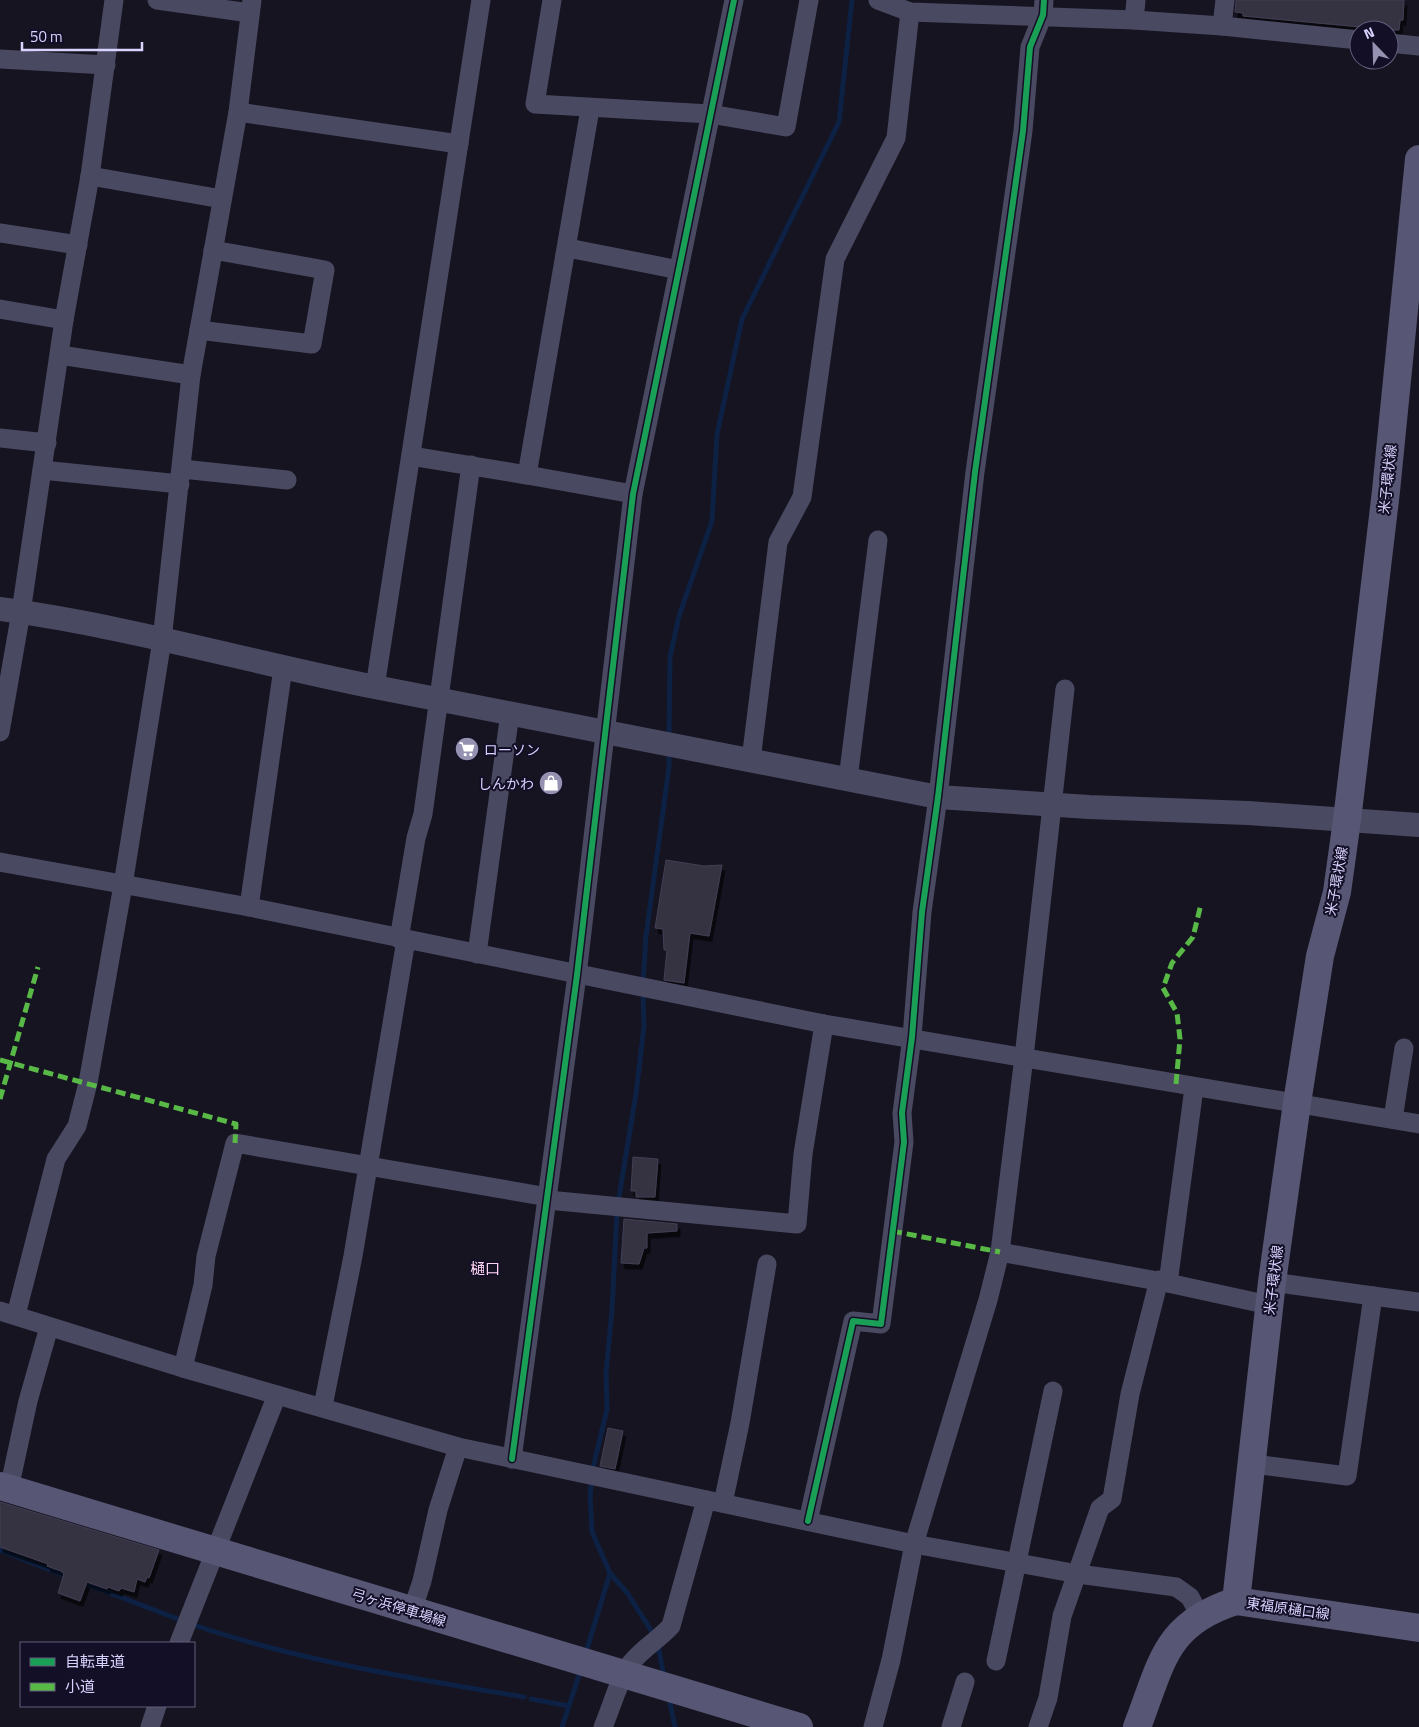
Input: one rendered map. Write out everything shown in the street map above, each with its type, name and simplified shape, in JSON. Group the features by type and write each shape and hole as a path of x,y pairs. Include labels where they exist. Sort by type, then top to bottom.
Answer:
{"main road":[{"name":"米子環状線","path":"1236,1600 1253,1464 1270,1294 1297,1103 1320,956 1337,892 1347,820 1386,492 1419,159"},
{"name":"弓ヶ浜停車場線","path":"4,1487 799,1727"},
{"name":"東福原樋口線","path":"1137,1727 1165,1655 1187,1625 1216,1607 1236,1600 1419,1628"}],"street":[{"path":"0,732 10,610 42,470 64,320 90,176 114,0"},
{"path":"157,0 251,6 238,112 191,375 162,640 123,886 86,1091 77,1126 56,1159 8,1313 183,1368 323,1406 458,1446 512,1459 914,1544 1078,1574 1176,1587 1190,1597 1200,1616"},
{"path":"375,687 480,0"},
{"path":"552,0 535,104 590,109 710,114 786,127 809,0"},
{"path":"512,1459 577,975 633,494 734,0"},
{"path":"878,0 910,12 1044,8 1134,20 1222,26 1349,39"},
{"path":"1134,20 1136,0"},
{"path":"1222,26 1226,0"},
{"path":"808,1521 853,1321 881,1324 904,1142 902,1113 912,1037 922,912 938,797 975,472 1024,131 1030,47 1044,8"},
{"path":"751,760 778,542 802,497 835,259 896,138 910,12"},
{"path":"1399,44 1419,46"},
{"path":"0,59 106,65"},
{"path":"527,475 568,248 590,109"},
{"path":"238,112 459,144"},
{"path":"90,176 222,199"},
{"path":"0,233 78,245"},
{"path":"568,248 679,270"},
{"path":"199,330 312,344 325,270 213,250"},
{"path":"0,309 64,320"},
{"path":"60,355 191,375"},
{"path":"0,438 46,443"},
{"path":"411,456 633,494"},
{"path":"323,1406 353,1256 368,1166 403,940 416,838 423,814 471,465"},
{"path":"42,470 287,480"},
{"path":"848,778 878,540"},
{"path":"10,610 162,640 375,687 938,797 1248,813 1419,825"},
{"path":"249,907 283,668"},
{"path":"873,1727 891,1660 914,1544 988,1300 1000,1252 1065,689"},
{"path":"477,954 510,713"},
{"path":"0,862 123,886 249,907 403,940 824,1024 912,1037 1194,1088 1419,1124"},
{"path":"183,1368 203,1285 206,1256 235,1143 548,1199 797,1224 803,1154 824,1024"},
{"path":"1393,1119 1404,1048"},
{"path":"1038,1727 1048,1698 1062,1616 1100,1508 1112,1499 1130,1394 1163,1282 1194,1088"},
{"path":"1000,1252 1163,1282 1270,1294 1373,1296 1419,1302"},
{"path":"603,1727 629,1665 647,1645 662,1636 671,1626 740,1423 767,1264"},
{"path":"1253,1464 1347,1476 1373,1296"},
{"path":"4,1487 49,1327"},
{"path":"996,1661 1053,1391"},
{"path":"179,1642 277,1395"},
{"path":"412,1611 422,1581 438,1510 458,1446"},
{"path":"951,1727 965,1682"},
{"path":"150,1727 157,1707"}],"building":[{"path":"1236,0 1404,0 1403,20 1400,20 1399,30 1399,20 1349,20 1349,26 1243,16 1243,13 1235,12"},
{"path":"666,860 704,866 722,865 709,936 690,933 684,983 664,980 667,950 664,950 663,929 655,928"},
{"path":"633,1157 658,1159 655,1197 636,1197 636,1191 631,1191"},
{"path":"624,1219 677,1224 677,1231 647,1233 647,1248 644,1248 639,1264 621,1263"},
{"path":"608,1428 623,1431 615,1469 600,1466"},
{"path":"0,1502 159,1550 149,1578 147,1577 145,1582 137,1579 134,1592 121,1588 119,1591 108,1587 107,1589 87,1582 80,1601 58,1593 64,1574 61,1571 47,1566 48,1564 0,1547"}],"waterway":[{"path":"669,739 670,657 679,616 712,521 717,434 742,319 839,122 852,0"},
{"path":"643,982 646,936 669,767 669,750"},
{"path":"618,1203 636,1094 644,1026 643,991"},
{"path":"617,1211 612,1310 606,1373 607,1409 593,1468 590,1496 592,1532 610,1573 628,1594 654,1635"},
{"path":"0,1550 68,1577"},
{"path":"586,1652 610,1573"},
{"path":"81,1582 183,1621"},
{"path":"191,1624 232,1637 314,1658 397,1675 524,1697"},
{"path":"658,1645 664,1677"},
{"path":"562,1727 580,1672"},
{"path":"669,1698 675,1727"},
{"path":"531,1699 569,1706"}],"marked path":[{"path":"1176,1084 1180,1039 1177,1013 1163,988 1172,963 1193,937 1201,904"},
{"path":"0,1099 38,967"},
{"path":"0,1060 236,1124 235,1143"},
{"path":"892,1231 1000,1252"}],"cycle path":[{"path":"512,1459 577,975 633,494 734,0"},
{"path":"808,1521 853,1321 881,1324 904,1142 902,1113 912,1037 922,912 938,797 975,472 1023,131 1030,47 1043,15 1044,0"}],"place":[{"name":"ローソン","path":"467,749"},
{"name":"しんかわ","path":"551,783"}],"district":[{"name":"樋口","path":"485,1268"}]}
